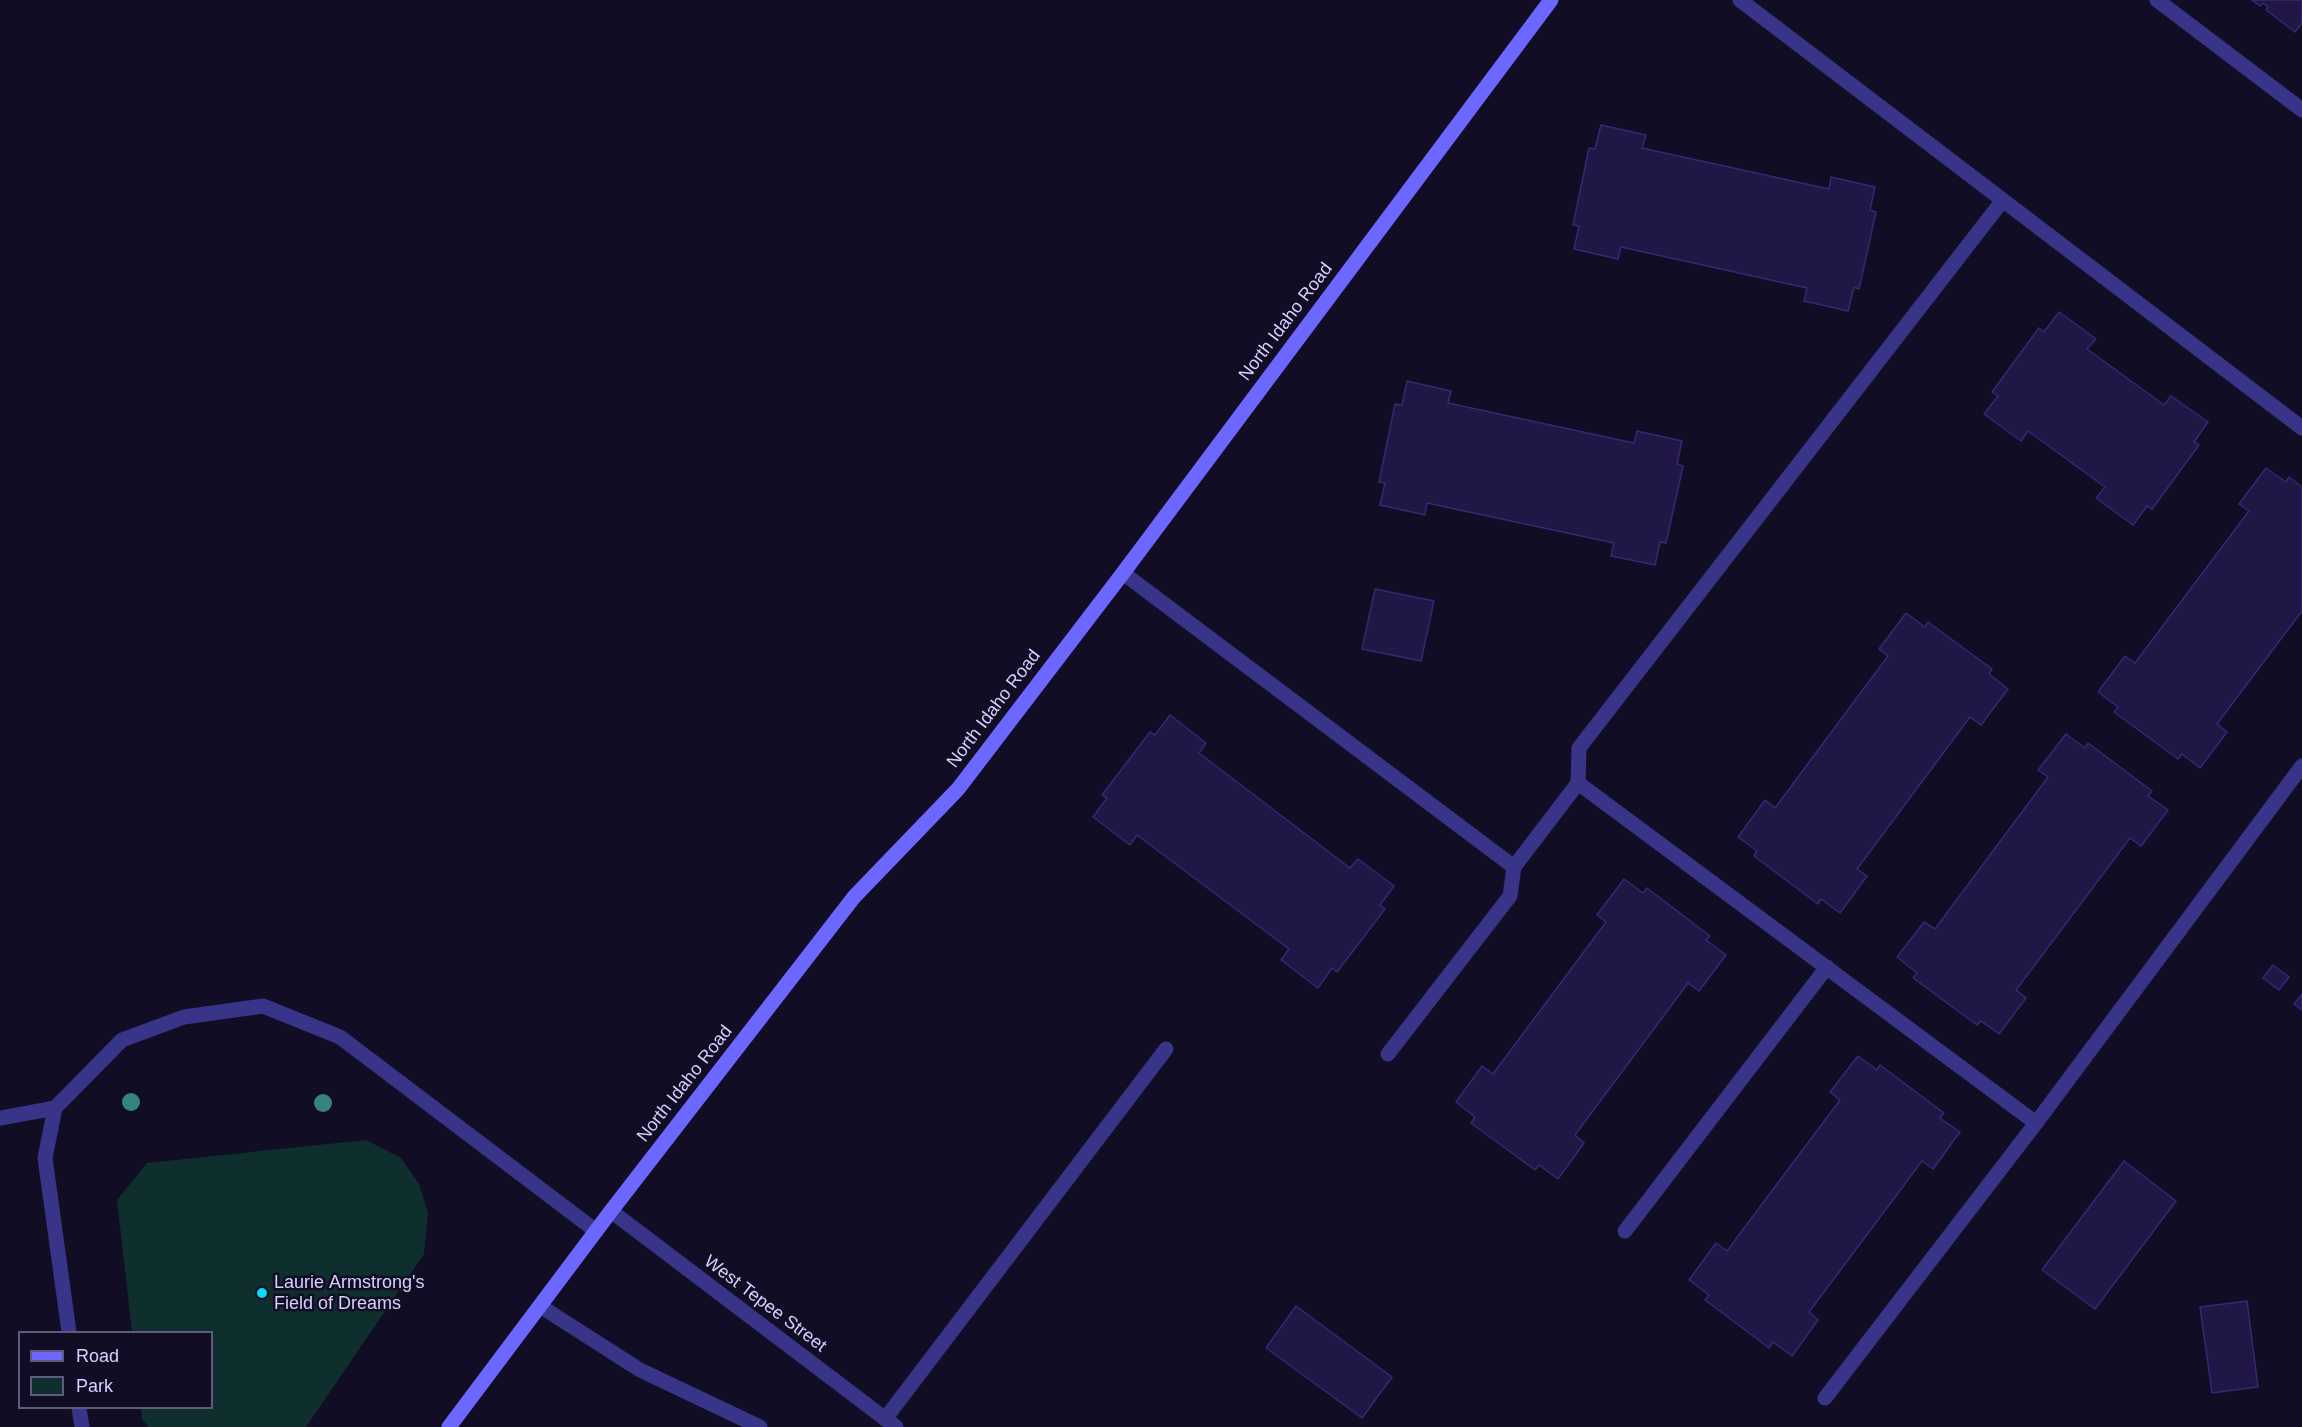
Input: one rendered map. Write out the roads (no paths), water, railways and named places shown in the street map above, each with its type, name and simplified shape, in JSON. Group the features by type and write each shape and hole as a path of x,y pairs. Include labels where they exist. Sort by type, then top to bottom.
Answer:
{"street":[{"name":"North Idaho Road","path":"449,1427 611,1211 854,897 958,789 1123,573 1551,0"},
{"path":"1740,0 2302,428"},
{"path":"2157,0 2302,110"},
{"path":"1388,1054 1510,896 1514,867 1578,783 1579,748 2003,200"},
{"path":"1123,573 1514,867"},
{"path":"1825,1398 2036,1123 2302,766"},
{"path":"1578,783 2036,1123"},
{"path":"1625,1231 1827,967"},
{"path":"69,1331 45,1158 55,1108 122,1040 184,1017 263,1006 340,1037 596,1231"},
{"path":"891,1423 1166,1049"},
{"path":"0,1118 55,1108"},
{"name":"West Tepee Street","path":"611,1211 891,1423"},
{"path":"540,1306 640,1370 760,1427"},
{"path":"79,1409 82,1427"}],"place":[{"name":"Laurie Armstrong's Field of Dreams","path":"262,1293"}]}
